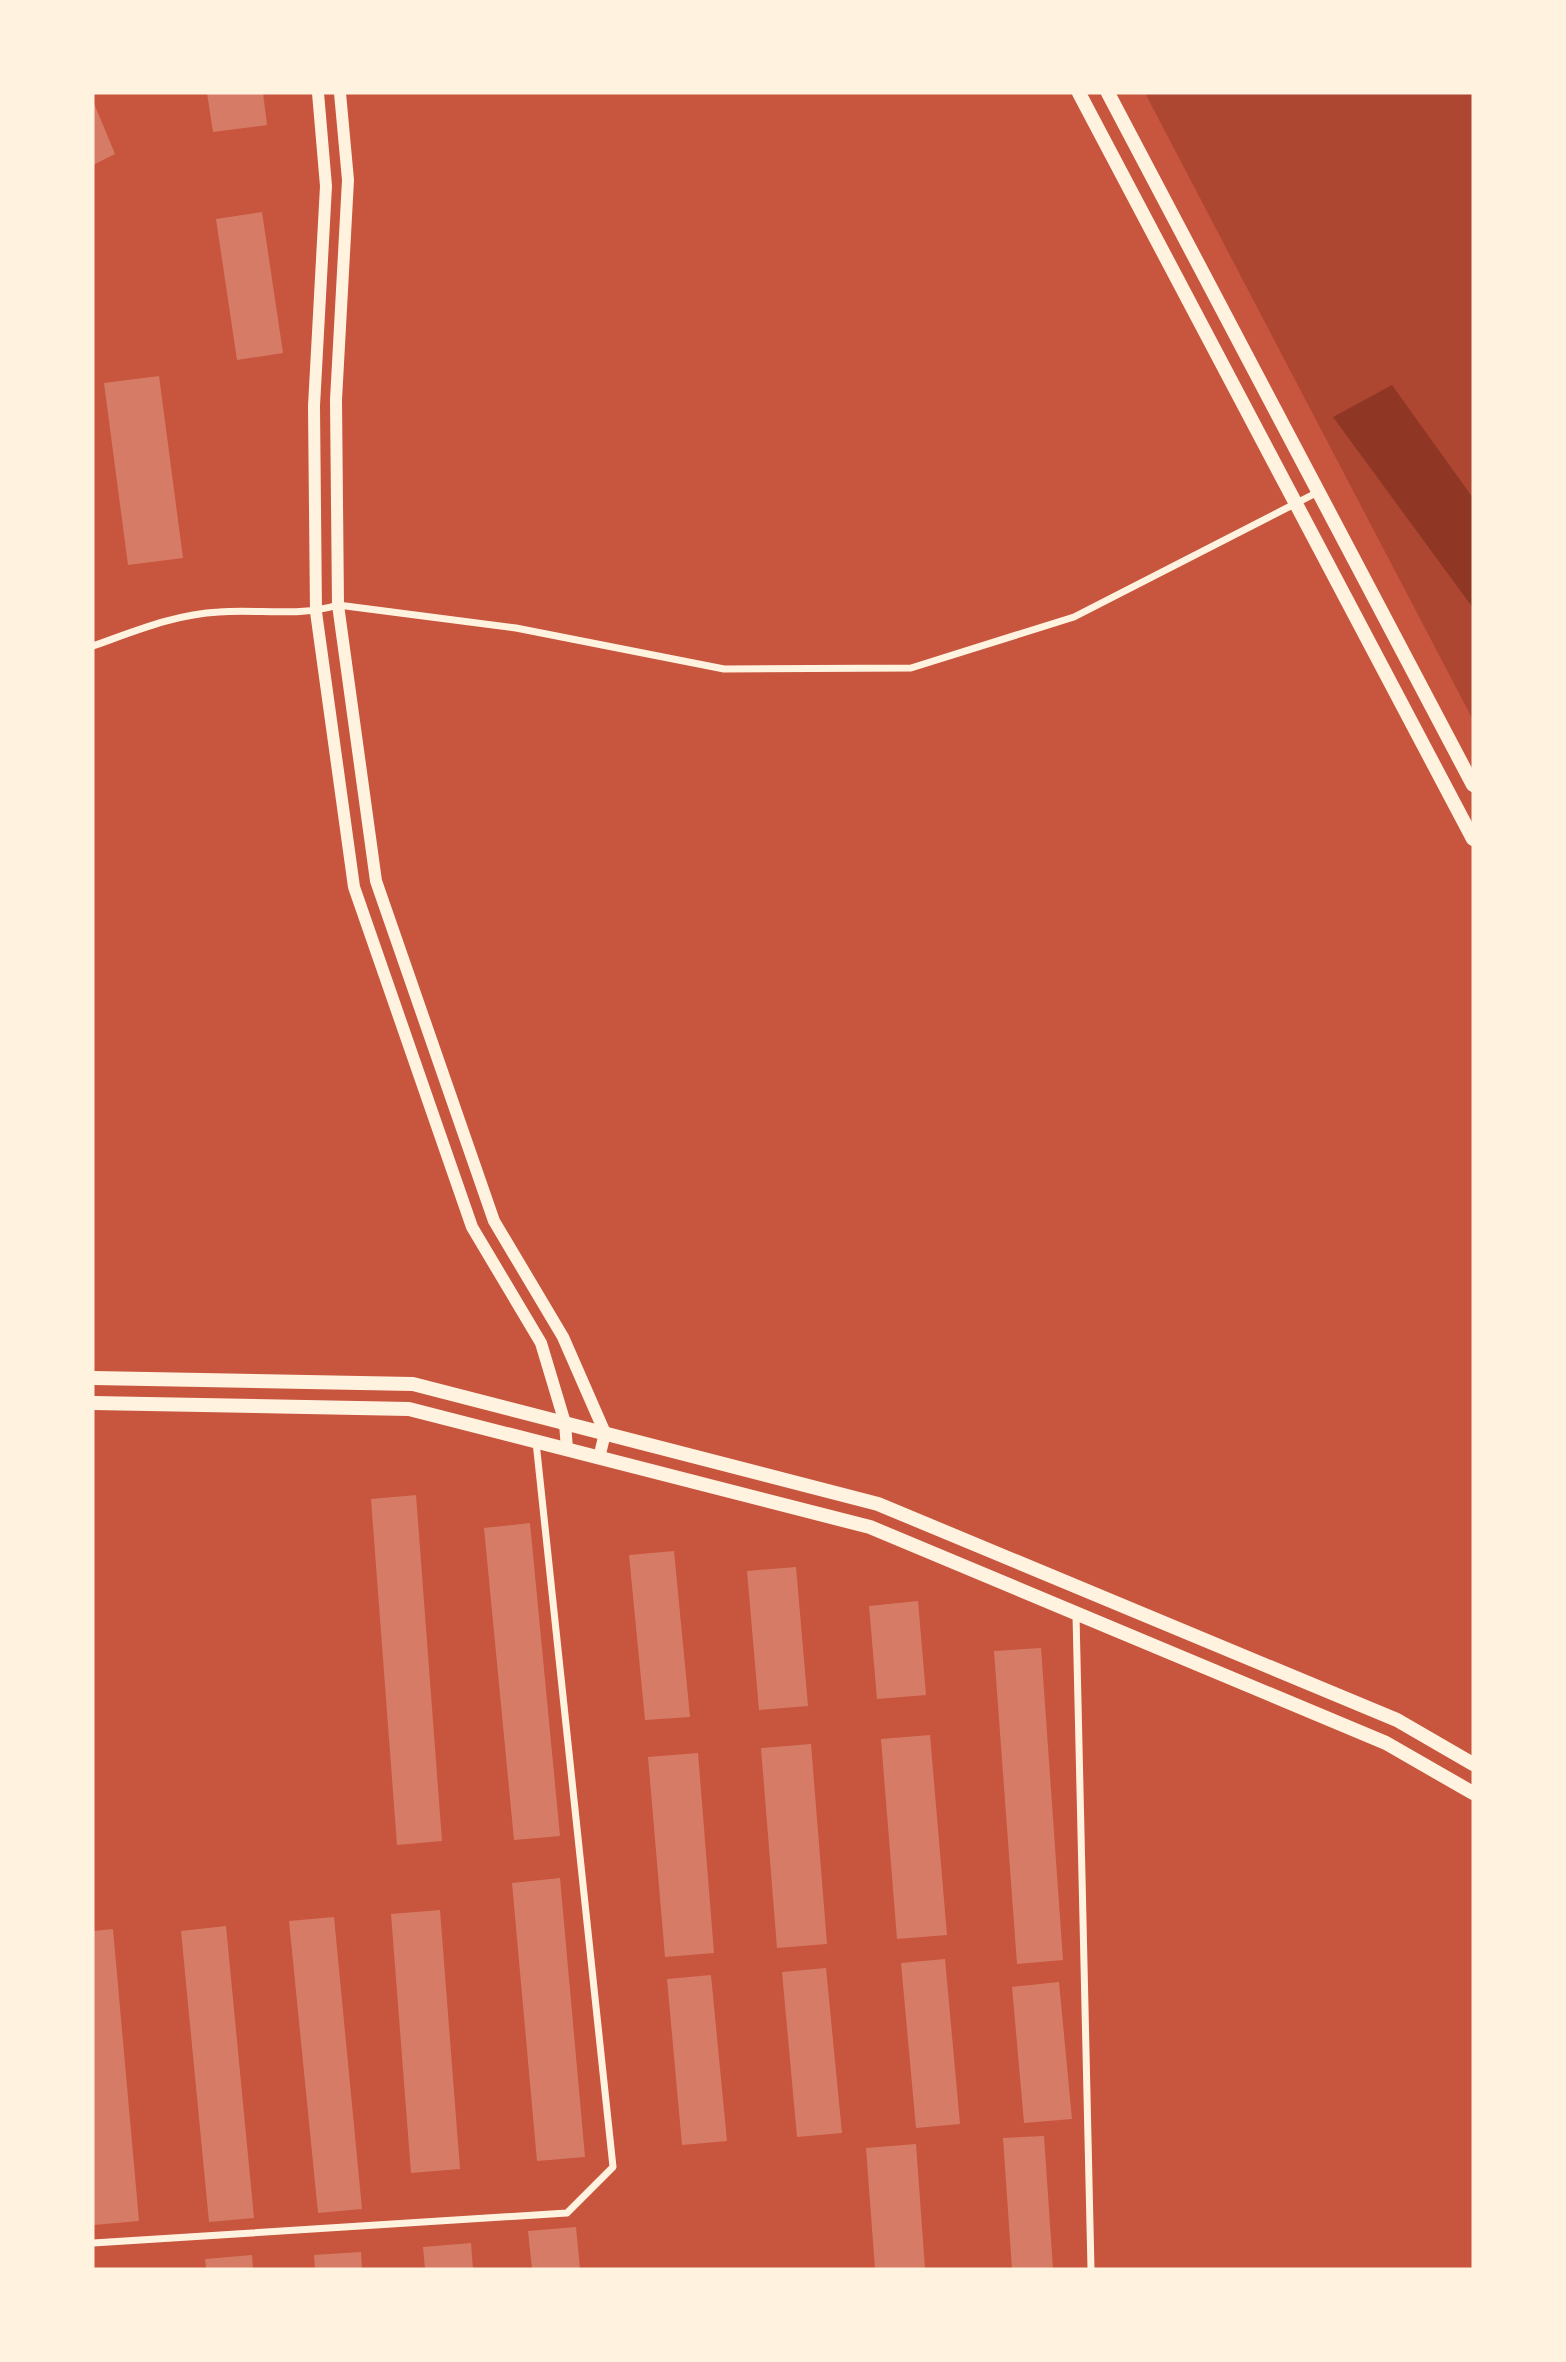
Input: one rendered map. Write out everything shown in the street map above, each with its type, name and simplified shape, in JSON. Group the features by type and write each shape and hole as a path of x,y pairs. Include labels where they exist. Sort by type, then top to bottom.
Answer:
{"main road":[{"path":"1079,93 1473,839"},
{"path":"1108,93 1473,785"},
{"path":"93,1378 413,1384 878,1504 1397,1720 1473,1764"},
{"path":"93,1403 409,1409 870,1527 1386,1743 1473,1793"}],"street":[{"path":"318,93 326,186 314,406 316,612 354,887 472,1227 541,1343 565,1423 567,1449"},
{"path":"340,93 348,180 336,400 338,605 376,881 494,1221 563,1337 605,1433 599,1458"},
{"path":"93,646 163,622 216,612 316,612 338,605 516,628 724,669 911,668 1074,617 1319,492"},
{"path":"93,2243 566,2213 613,2168 536,1441"},
{"path":"1076,1615 1091,2269"}],"shaded area":[{"path":"1145,93 1473,93 1473,720"},
{"path":"1392,385 1473,498 1473,608 1333,417"}],"building":[{"path":"207,93 263,93 267,125 213,132"},
{"path":"93,101 115,154 93,165"},
{"path":"262,212 283,353 237,360 216,219"},
{"path":"159,376 183,558 128,565 104,383"},
{"path":"416,1495 442,1841 397,1845 371,1499"},
{"path":"530,1523 560,1836 514,1840 484,1528"},
{"path":"674,1551 690,1717 645,1720 629,1555"},
{"path":"796,1567 808,1706 759,1710 747,1571"},
{"path":"918,1601 926,1695 877,1699 869,1606"},
{"path":"1041,1648 1063,1960 1017,1964 994,1651"},
{"path":"930,1735 947,1935 897,1939 881,1739"},
{"path":"811,1744 827,1944 777,1948 761,1748"},
{"path":"698,1753 714,1953 665,1957 648,1757"},
{"path":"560,1878 585,2157 537,2161 512,1883"},
{"path":"440,1910 460,2169 411,2173 391,1914"},
{"path":"334,1917 362,2209 318,2213 289,1921"},
{"path":"226,1926 254,2218 209,2222 181,1931"},
{"path":"113,1929 139,2221 94,2225 93,1931"},
{"path":"945,1959 960,2124 916,2128 901,1963"},
{"path":"826,1968 842,2133 797,2137 782,1972"},
{"path":"711,1975 727,2141 682,2145 667,1979"},
{"path":"1059,1982 1072,2119 1024,2123 1012,1987"},
{"path":"1044,2136 1053,2269 1012,2269 1003,2138"},
{"path":"916,2144 925,2269 875,2269 866,2148"},
{"path":"576,2227 580,2269 532,2269 528,2231"},
{"path":"471,2243 473,2269 425,2269 423,2247"},
{"path":"361,2252 362,2269 315,2269 314,2255"},
{"path":"252,2255 253,2269 206,2269 205,2259"}]}
